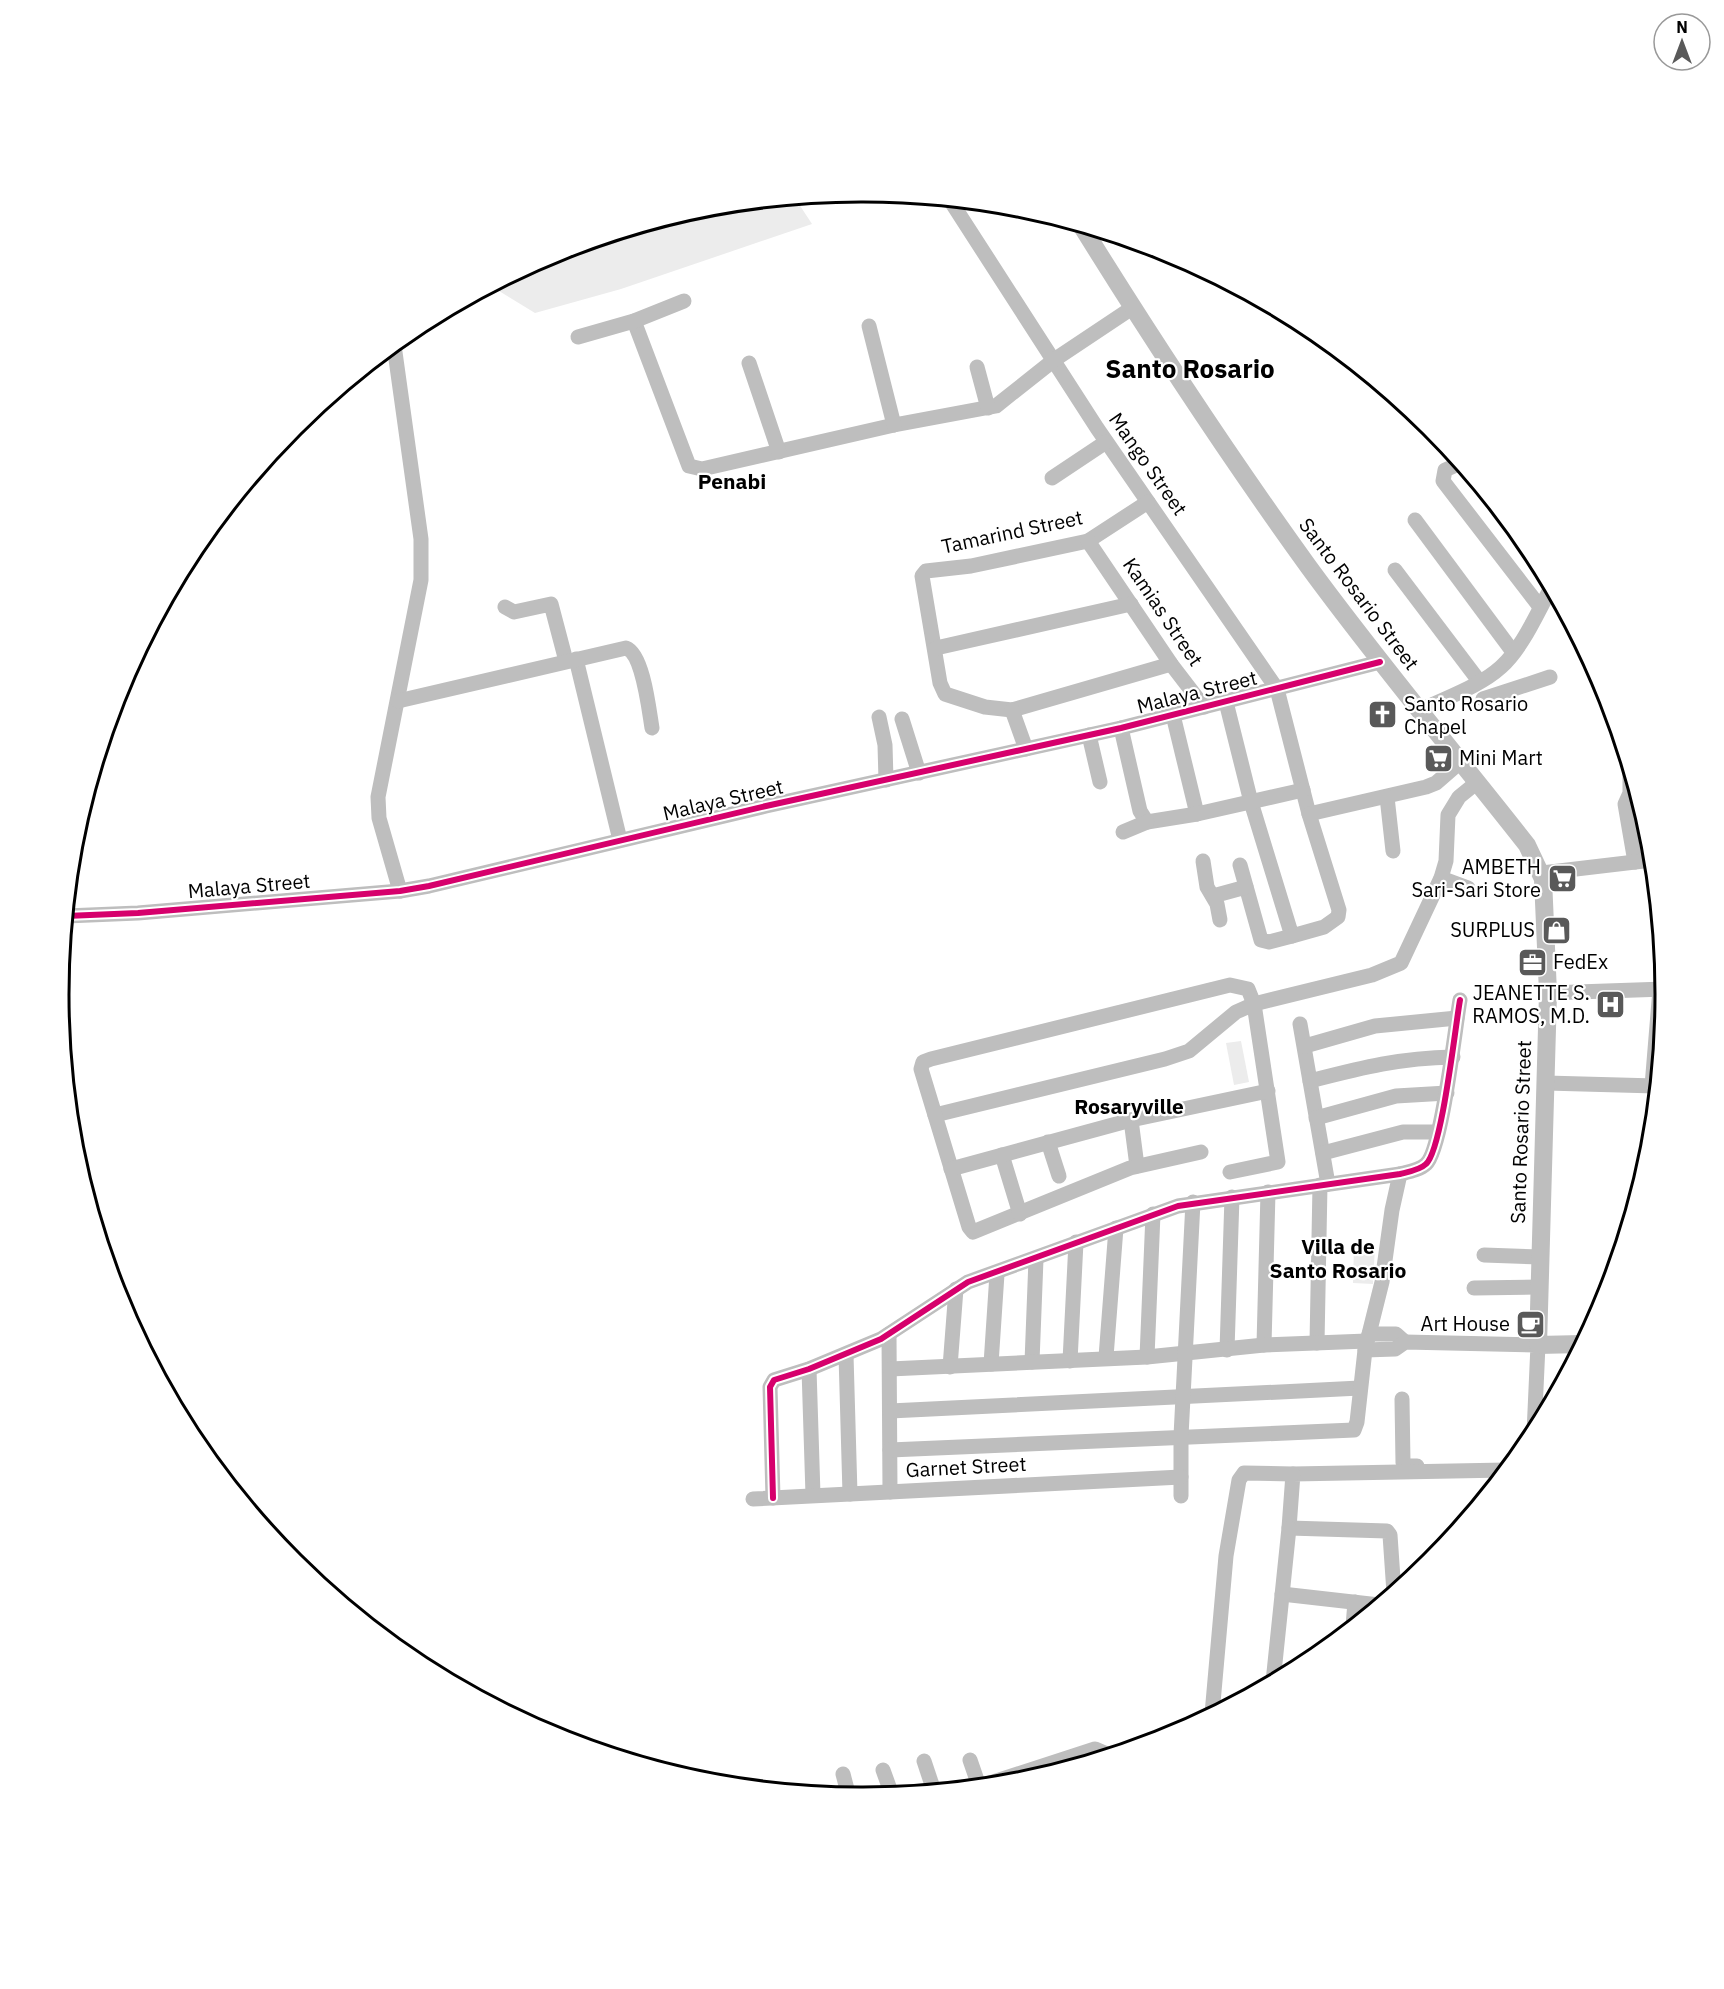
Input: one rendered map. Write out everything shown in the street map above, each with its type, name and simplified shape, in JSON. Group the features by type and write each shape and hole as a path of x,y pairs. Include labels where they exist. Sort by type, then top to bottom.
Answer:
{"main road":[{"name":"Santo Rosario Street","path":"1087,235 1132,308 1263,502 1380,662 1475,784 1527,845 1542,873 1548,993 1538,1344"},
{"path":"1538,1344 1573,1344"}],"street":[{"name":"Mango Street","path":"954,207 1106,442 1277,689"},
{"path":"578,337 634,321 684,301"},
{"path":"634,321 689,466 693,469 713,468 894,425 988,408 1009,398 1054,360 1132,308"},
{"path":"869,326 894,425"},
{"path":"395,353 421,539 421,580 378,797 380,818 400,891"},
{"path":"749,363 779,452"},
{"path":"976,367 988,408"},
{"path":"1052,478 1106,442"},
{"path":"1453,467 1445,470 1443,481 1540,607"},
{"name":"Tamarind Street","path":"936,648 922,576 926,571 971,566 1088,541 1148,502"},
{"path":"1415,520 1514,652"},
{"name":"Kamias Street","path":"1088,541 1171,664 1204,707"},
{"path":"1395,570 1488,704 1550,677"},
{"path":"1419,711 1475,683 1501,667 1514,652 1547,595"},
{"path":"505,607 514,612 551,604 571,660 620,840"},
{"path":"1131,604 936,648 940,683 945,694 984,707 1012,710 1171,664"},
{"path":"398,701 617,649 632,650 638,661 652,728"},
{"name":"Malaya Street","path":"74,916 138,913 400,891 473,877 620,840 1121,728 1380,662"},
{"path":"1240,865 1261,940 1269,942 1324,927 1336,921 1339,910 1309,814 1277,689"},
{"path":"1226,702 1251,802 1292,936"},
{"path":"1012,710 1026,749"},
{"path":"1173,715 1197,814"},
{"path":"879,717 885,746 886,780"},
{"path":"902,719 919,773"},
{"path":"1121,728 1140,811 1147,822"},
{"path":"1089,735 1100,782"},
{"path":"1309,814 1387,797 1436,783 1459,763"},
{"path":"935,1115 1165,1059 1189,1051 1236,1012 1254,1004 1372,975 1401,963 1441,878 1446,861 1448,815 1459,797 1475,784"},
{"path":"1123,832 1147,822 1197,814 1303,790"},
{"path":"1629,795 1625,804 1635,862"},
{"path":"1387,797 1393,851"},
{"path":"1203,861 1207,887 1214,896 1220,920"},
{"path":"1542,873 1643,861"},
{"path":"1441,878 1468,888"},
{"path":"1214,896 1246,887"},
{"path":"1201,1152 1137,1166 978,1232 971,1231 921,1069 923,1062 1230,985 1248,989 1254,1004 1278,1162 1230,1172"},
{"path":"1548,993 1655,989"},
{"path":"773,1498 770,1387 774,1380 846,1355 889,1335 956,1288 1154,1214 1192,1202 1400,1174 1428,1163 1447,1093 1460,1000"},
{"path":"1305,1046 1375,1026 1457,1018"},
{"path":"1300,1024 1323,1153 1324,1184 1317,1342"},
{"path":"1310,1081 1384,1062 1410,1058 1453,1057"},
{"path":"1546,1083 1649,1086"},
{"path":"951,1169 1131,1120 1268,1091"},
{"path":"1316,1118 1396,1096 1447,1093"},
{"path":"1131,1120 1137,1166"},
{"path":"1323,1153 1403,1132 1437,1132"},
{"path":"1048,1142 1059,1176"},
{"path":"1002,1155 1020,1214"},
{"path":"890,1450 1354,1430 1358,1422 1367,1341 1382,1282 1393,1201 1400,1174"},
{"path":"1264,1346 1268,1192"},
{"path":"1227,1350 1232,1197"},
{"path":"1181,1496 1181,1436 1192,1202"},
{"path":"1147,1357 1154,1214"},
{"path":"1106,1358 1116,1228"},
{"path":"1070,1361 1076,1242"},
{"path":"1484,1255 1540,1257"},
{"path":"1032,1362 1036,1259"},
{"path":"991,1364 997,1274"},
{"path":"1474,1288 1539,1287"},
{"path":"950,1367 956,1288"},
{"path":"889,1335 890,1492"},
{"path":"890,1369 1147,1357 1317,1342 1367,1341 1396,1335 1405,1342 1538,1344"},
{"name":"Santo Rosario Street","path":"1535,1413 1538,1344"},
{"path":"846,1355 850,1494"},
{"path":"809,1369 813,1495"},
{"path":"890,1411 1360,1388"},
{"path":"1402,1399 1403,1463 1407,1466 1421,1466 1423,1471"},
{"path":"1213,1706 1226,1556 1239,1480 1244,1473 1496,1470"},
{"path":"1274,1671 1293,1474"},
{"name":"Garnet Street","path":"753,1499 1181,1477"},
{"path":"1289,1528 1387,1531 1390,1535 1393,1583"},
{"path":"1282,1594 1369,1604"},
{"path":"1354,1617 1355,1602"},
{"path":"1039,1767 1095,1749 1099,1751"},
{"path":"970,1760 976,1779"},
{"path":"924,1761 932,1784"},
{"path":"883,1770 889,1786"},
{"path":"843,1774 846,1787"}],"shaded area":[{"path":"799,204 812,224 621,289 535,313 498,290 559,262 607,244 707,217 758,208"},
{"path":"1241,1041 1249,1082 1234,1085 1226,1043"},
{"path":"1354,1246 1375,1246 1373,1284 1353,1283"}],"cycle path":[{"path":"74,916 138,913 400,891 429,886 766,806 1121,728 1380,662"},
{"path":"773,1498 770,1387 774,1380 809,1369 881,1339 968,1282 1178,1206 1400,1174 1426,1164 1432,1154 1442,1113 1460,1000"}],"place":[{"name":"Santo Rosario Chapel","path":"1383,715"},
{"name":"Mini Mart","path":"1438,758"},
{"name":"AMBETH Sari-Sari Store","path":"1562,878"},
{"name":"SURPLUS","path":"1556,930"},
{"name":"FedEx","path":"1532,962"},
{"name":"JEANETTE S. RAMOS, M.D.","path":"1611,1004"},
{"name":"Art House","path":"1531,1324"}],"district":[{"name":"Santo Rosario","path":"1190,369"},
{"name":"Penabi","path":"732,482"},
{"name":"Rosaryville","path":"1129,1107"},
{"name":"Villa de Santo Rosario","path":"1338,1259"}]}
